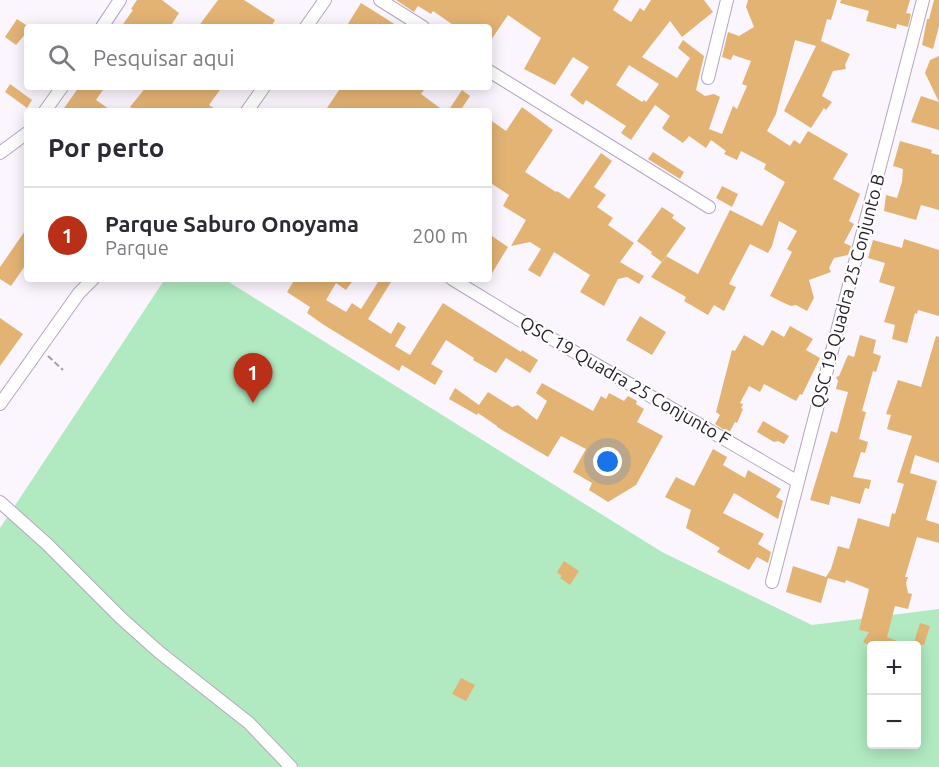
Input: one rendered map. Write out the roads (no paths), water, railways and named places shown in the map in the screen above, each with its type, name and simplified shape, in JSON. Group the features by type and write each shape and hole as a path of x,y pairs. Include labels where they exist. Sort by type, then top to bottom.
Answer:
{"street":[{"path":"104,24 120,0"},
{"path":"308,24 325,0"},
{"path":"380,0 418,24"},
{"path":"708,78 727,0"},
{"name":"QSC 19 Quadra 25 Conjunto B","path":"772,582 923,0"},
{"path":"492,73 709,207"},
{"path":"47,108 60,90"},
{"path":"249,108 262,90"},
{"path":"0,153 24,135"},
{"path":"0,404 79,293 90,282"},
{"name":"QSC 19 Quadra 25 Conjunto F","path":"457,282 798,482"},
{"path":"0,502 47,544 121,618 159,652 249,723 291,767"}],"place":[{"name":"Parque Saburo Onoyama","path":"253,403"}]}
